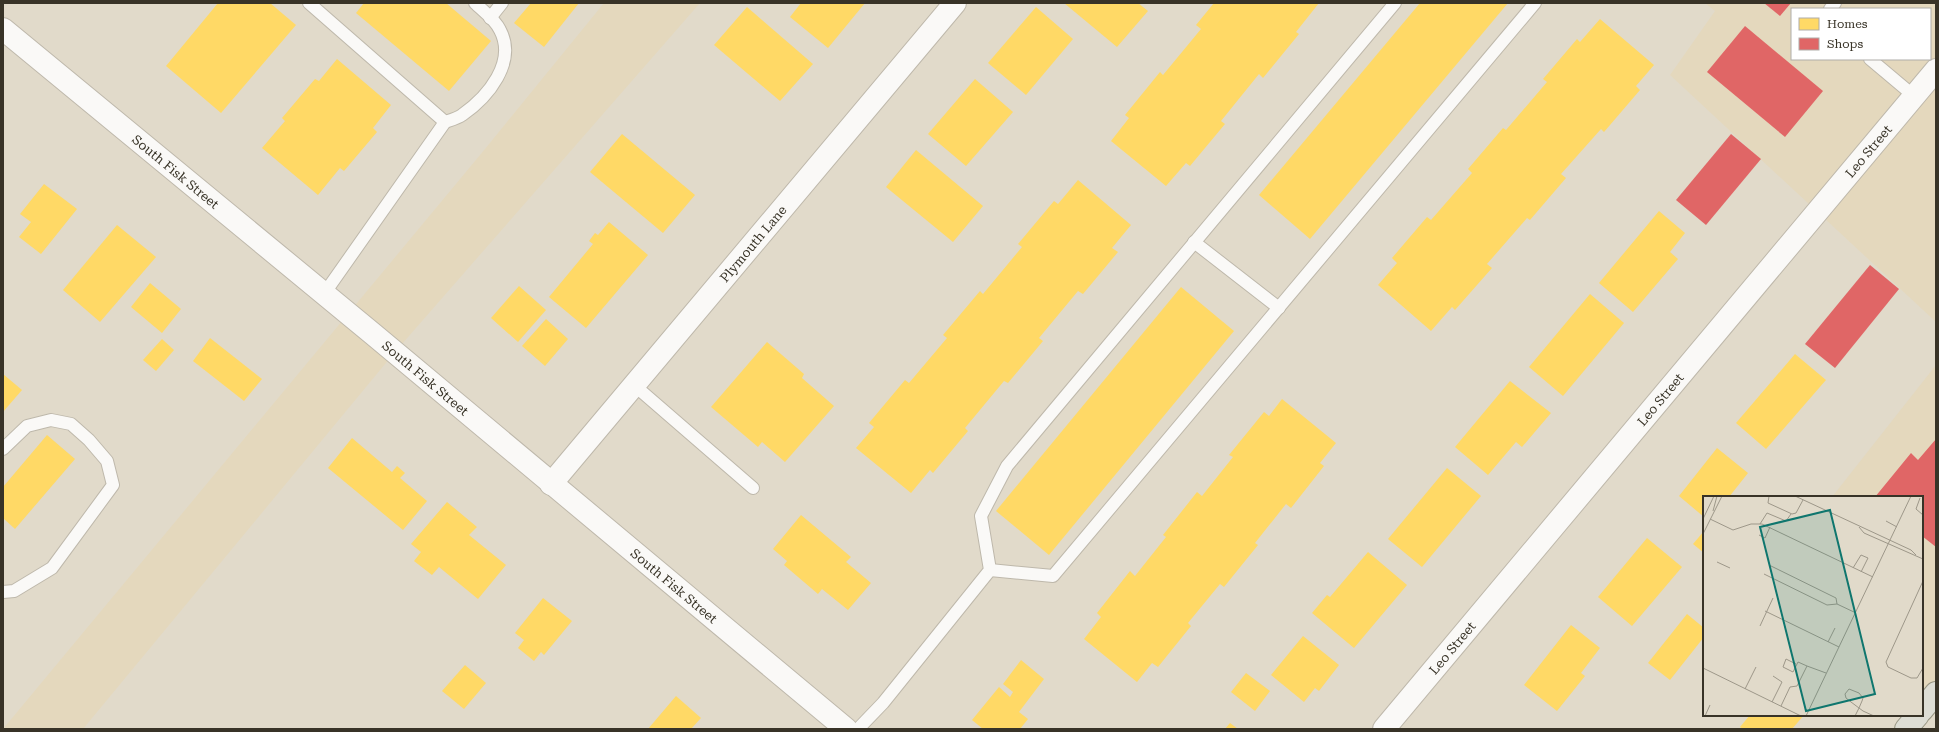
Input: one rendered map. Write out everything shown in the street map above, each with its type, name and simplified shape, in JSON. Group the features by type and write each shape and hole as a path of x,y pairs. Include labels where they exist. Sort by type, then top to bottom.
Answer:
{"main road":[{"path":"1923,709 1936,693"},
{"path":"1906,729 1917,716"}],"street":[{"name":"Plymouth Lane","path":"551,484 955,3"},
{"name":"South Fisk Street","path":"3,29 846,729"},
{"name":"Leo Street","path":"1384,729 1936,70"}],"lane":[{"path":"309,3 445,122"},
{"path":"324,294 445,122 461,116 484,97 499,75 505,56 505,44 500,29 475,3"},
{"path":"490,18 502,3"},
{"path":"858,729 883,703 990,570 981,516 1007,466 1395,3"},
{"path":"990,570 1053,576 1535,3"},
{"path":"1871,60 1914,96"},
{"path":"1194,242 1279,308"},
{"path":"634,385 753,488"},
{"path":"3,449 27,426 51,420 71,424 89,440 107,461 113,485 52,568 14,591 3,592"}],"shaded area":[{"path":"604,3 700,3 395,352 83,729 3,729 485,149"},
{"path":"1705,3 1936,3 1936,322 1670,75 1715,11"},
{"path":"1936,365 1936,693 1923,709 1923,496 1833,496"}],"building: Homes":[{"path":"218,3 270,3 296,25 221,113 166,66"},
{"path":"364,3 446,3 491,41 449,91 356,13"},
{"path":"531,3 579,3 544,47 514,23"},
{"path":"801,3 865,3 828,48 790,17"},
{"path":"1064,3 1138,3 1148,11 1117,47"},
{"path":"1214,3 1319,3 1296,32 1299,34 1263,78 1259,74 1221,121 1225,124 1190,166 1186,163 1166,186 1111,141 1129,118 1125,115 1160,72 1163,75 1201,29 1196,25"},
{"path":"1420,3 1508,3 1310,239 1259,195"},
{"path":"747,7 813,64 780,101 714,45"},
{"path":"1036,7 1073,39 1026,95 988,63"},
{"path":"1600,19 1654,65 1636,86 1640,90 1604,132 1601,129 1561,174 1566,178 1530,220 1527,218 1487,264 1492,268 1455,310 1452,307 1431,331 1378,285 1397,263 1392,258 1427,217 1431,220 1472,173 1468,169 1503,128 1506,130 1547,82 1543,79 1577,39 1580,42"},
{"path":"337,59 391,105 373,128 377,132 344,171 340,168 318,195 262,148 285,121 282,118 315,79 319,81"},
{"path":"975,79 1013,112 966,166 928,134"},
{"path":"622,134 695,195 663,233 590,172"},
{"path":"916,150 983,206 953,242 886,187"},
{"path":"1078,180 1131,225 1112,248 1118,252 1083,294 1078,291 1039,338 1043,341 1008,383 1004,381 965,428 968,431 933,473 930,470 911,493 856,448 874,427 869,423 905,380 909,383 947,338 943,335 980,291 983,294 1022,247 1018,244 1054,201 1058,204"},
{"path":"44,184 77,209 41,254 19,237 31,222 20,214"},
{"path":"1659,211 1685,233 1670,252 1678,259 1633,312 1599,283"},
{"path":"609,222 648,255 586,328 549,297 593,244 589,241 595,233 598,235"},
{"path":"117,225 156,257 100,322 63,290"},
{"path":"150,283 181,309 162,333 131,307"},
{"path":"519,286 546,310 518,342 491,318"},
{"path":"1181,287 1234,331 1049,555 996,511"},
{"path":"1590,294 1624,323 1563,396 1529,367"},
{"path":"546,319 568,339 545,366 522,346"},
{"path":"210,338 262,379 244,401 193,361"},
{"path":"162,339 174,350 156,371 143,360"},
{"path":"767,342 804,374 802,378 834,406 785,462 762,442 758,447 711,407"},
{"path":"1795,354 1826,380 1766,449 1736,423"},
{"path":"3,374 22,390 3,412"},
{"path":"1510,381 1551,413 1522,447 1516,442 1488,475 1455,447"},
{"path":"1282,399 1336,443 1320,463 1324,466 1291,508 1286,504 1255,543 1258,545 1224,587 1220,584 1188,623 1191,626 1158,667 1152,663 1137,682 1084,639 1101,617 1097,613 1130,571 1135,576 1166,537 1163,535 1197,492 1202,496 1233,457 1229,455 1264,412 1269,416"},
{"path":"47,435 75,459 15,529 3,518 3,487"},
{"path":"352,438 392,472 397,466 405,473 400,478 427,501 403,530 328,468"},
{"path":"1717,448 1748,473 1730,496 1703,496 1703,516 1679,496"},
{"path":"1447,468 1481,496 1422,567 1388,539"},
{"path":"447,502 477,527 469,535 506,565 478,599 439,567 432,575 414,561 421,552 411,544"},
{"path":"801,515 851,557 846,562 871,583 848,610 822,589 818,594 784,565 787,561 773,549"},
{"path":"1703,532 1703,552 1693,544"},
{"path":"1647,538 1682,567 1632,626 1598,597"},
{"path":"1368,552 1407,585 1354,648 1312,613 1327,595 1330,597"},
{"path":"543,598 572,621 544,655 541,652 534,661 518,648 524,640 515,633"},
{"path":"1687,614 1703,627 1703,638 1670,680 1648,663"},
{"path":"1571,625 1600,648 1581,673 1585,676 1557,711 1524,685"},
{"path":"1303,636 1339,665 1319,691 1315,688 1304,702 1271,675"},
{"path":"1021,660 1044,679 1019,712 1028,719 1020,729 983,729 972,720 999,687 1010,697 1013,692 1003,684"},
{"path":"465,665 486,683 464,709 442,691"},
{"path":"1246,673 1270,691 1255,711 1231,692"},
{"path":"676,696 701,718 691,729 648,729"},
{"path":"1749,716 1803,716 1792,729 1743,729 1740,727"},
{"path":"1230,723 1238,729 1225,729"}],"building: Shops":[{"path":"1764,3 1791,3 1780,16"},
{"path":"1745,26 1823,91 1785,137 1707,72"},
{"path":"1731,134 1761,159 1706,225 1676,200"},
{"path":"1870,265 1899,289 1835,368 1805,344"},
{"path":"1936,439 1936,547 1923,537 1923,496 1876,496 1911,453 1918,460"}]}
